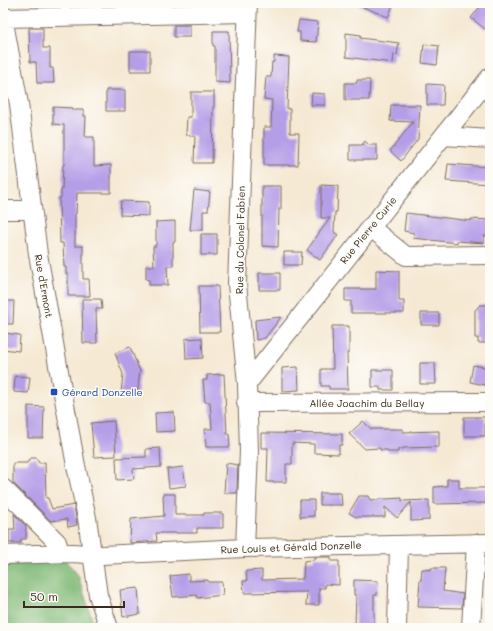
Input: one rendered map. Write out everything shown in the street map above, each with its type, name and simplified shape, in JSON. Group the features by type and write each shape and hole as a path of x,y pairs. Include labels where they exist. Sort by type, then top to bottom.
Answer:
{"street":[{"path":"3,17 248,8"},
{"name":"Rue du Colonel Fabien","path":"245,548 249,451 246,384 237,284 248,8"},
{"name":"Rue d'Ermont","path":"3,17 26,148 38,254 76,466 87,518 98,595 109,628"},
{"name":"Rue Pierre Curie","path":"246,384 490,77"},
{"path":"444,136 490,139"},
{"path":"3,210 32,210"},
{"path":"370,227 406,256 490,255"},
{"name":"Allée Joachim du Bellay","path":"246,403 488,402"},
{"path":"3,488 57,542 60,553"},
{"path":"470,628 483,543"},
{"name":"Rue Louis et Gérald Donzelle","path":"3,555 60,553 92,554 245,548 483,543"},
{"path":"397,628 399,545"}],"green space":[{"path":"66,561 78,575 95,628 3,628 3,562"}],"building":[{"path":"353,3 394,3 388,17"},
{"path":"483,3 490,3 490,22 485,29 471,18"},
{"path":"299,20 318,22 316,42 300,41 300,32 297,32"},
{"path":"174,25 190,25 190,37 174,37"},
{"path":"29,28 43,28 43,48 50,48 50,68 53,68 54,83 37,83 36,62 30,62"},
{"path":"213,31 229,31 230,83 215,82 215,46 213,46"},
{"path":"346,33 361,35 360,38 399,43 397,55 394,54 393,63 346,57"},
{"path":"424,44 439,46 437,65 422,63"},
{"path":"130,51 150,51 150,71 130,71"},
{"path":"274,56 289,57 287,109 290,109 290,133 299,133 298,165 264,165 264,127 271,127 272,100 264,99 266,77 271,77"},
{"path":"357,80 370,80 369,100 345,100 345,83 357,83"},
{"path":"427,84 444,85 443,105 427,105"},
{"path":"106,90 125,90 125,111 106,111"},
{"path":"191,92 214,92 212,163 194,163 195,136 186,135 187,117 191,117"},
{"path":"312,93 325,94 325,105 311,105"},
{"path":"391,105 420,105 418,139 401,161 390,151 413,122 390,121"},
{"path":"53,107 84,110 84,116 86,116 85,137 94,137 94,166 111,165 111,193 77,193 75,214 75,246 83,246 83,279 89,279 90,296 68,296 68,274 66,274 66,267 64,267 63,243 60,243 59,198 61,198 64,165 64,125 53,124"},
{"path":"365,141 369,145 377,145 377,160 350,160 350,145 362,145"},
{"path":"448,164 490,167 490,184 446,181"},
{"path":"321,185 338,186 337,212 335,212 334,232 338,235 320,260 307,250 330,218 321,218"},
{"path":"262,186 281,186 278,247 262,246"},
{"path":"194,190 210,192 208,211 203,211 203,230 190,230"},
{"path":"121,201 149,202 149,216 120,215"},
{"path":"406,213 471,221 471,219 490,220 490,236 484,236 484,243 457,241 457,243 413,238 414,233 404,231"},
{"path":"175,221 173,266 167,266 168,285 149,285 149,280 146,279 146,266 154,266 153,246 156,246 156,222"},
{"path":"201,234 217,234 217,255 201,255"},
{"path":"284,252 302,252 301,265 284,265"},
{"path":"376,270 399,271 399,301 404,301 404,313 351,313 351,301 345,301 345,289 376,289"},
{"path":"259,273 280,273 280,290 259,290"},
{"path":"199,286 218,286 220,332 200,332"},
{"path":"82,299 101,299 102,309 96,309 97,343 83,343"},
{"path":"3,301 14,301 13,324 3,324"},
{"path":"480,305 490,305 490,343 478,343 478,338 475,338 475,310"},
{"path":"421,313 439,313 439,325 421,325"},
{"path":"281,317 265,338 256,340 255,320"},
{"path":"332,326 349,326 349,353 347,353 348,389 329,389 329,386 321,386 321,369 333,369"},
{"path":"4,333 20,335 19,351 3,349"},
{"path":"202,338 203,358 186,359 185,339"},
{"path":"130,347 140,371 137,395 121,393 123,374 115,353"},
{"path":"420,363 435,363 436,384 420,384"},
{"path":"473,365 490,368 490,386 470,382"},
{"path":"298,367 299,390 282,391 282,368"},
{"path":"372,370 393,370 393,390 380,390 380,387 372,387"},
{"path":"224,374 227,434 229,434 230,447 206,447 205,429 212,429 210,402 205,402 203,380 207,380 207,375"},
{"path":"15,376 30,377 28,393 14,392"},
{"path":"28,406 44,407 43,438 28,438"},
{"path":"174,412 175,431 156,432 155,413"},
{"path":"464,417 485,417 485,436 464,436"},
{"path":"114,421 116,456 94,457 91,423"},
{"path":"363,421 371,429 403,429 403,432 439,431 439,447 403,448 398,449 398,452 388,452 388,450 380,450 380,448 365,449 349,434"},
{"path":"261,433 342,434 342,445 339,445 339,454 314,453 314,444 292,443 292,464 286,464 286,482 267,482 268,448 261,448"},
{"path":"160,448 161,467 133,469 134,479 117,480 116,458 146,457 146,449"},
{"path":"30,458 36,458 39,463 45,462 46,498 48,498 52,509 74,505 77,525 68,527 67,519 51,521 13,483 13,463 27,463"},
{"path":"226,463 238,465 237,493 224,493"},
{"path":"183,467 186,486 169,488 167,469"},
{"path":"447,479 459,479 459,488 486,488 486,503 434,504 434,487 447,486"},
{"path":"320,493 341,493 342,505 320,505"},
{"path":"163,494 175,494 175,515 204,515 204,513 223,513 223,528 197,528 197,533 156,533 157,541 130,543 131,519 164,516"},
{"path":"359,496 368,496 370,500 402,498 402,501 429,500 429,520 411,521 411,502 397,518 385,507 385,517 356,517 349,513"},
{"path":"300,500 314,500 314,516 300,517"},
{"path":"14,514 26,526 26,539 21,539 21,543 9,543 9,529 15,529"},
{"path":"314,557 331,557 331,561 339,561 339,585 325,584 325,588 319,588 319,605 306,605 307,592 244,593 243,581 247,581 246,571 262,570 262,580 303,579 304,561 314,560"},
{"path":"431,568 445,568 443,591 463,594 462,608 418,607 422,569 431,570"},
{"path":"189,574 189,581 208,580 208,582 222,582 223,595 197,598 197,595 173,597 170,576"},
{"path":"354,580 378,581 377,595 374,595 374,626 355,625 356,595 354,595"},
{"path":"138,588 140,614 123,617 120,590"}],"place":[{"name":"Gérard Donzelle","path":"54,392"}]}
